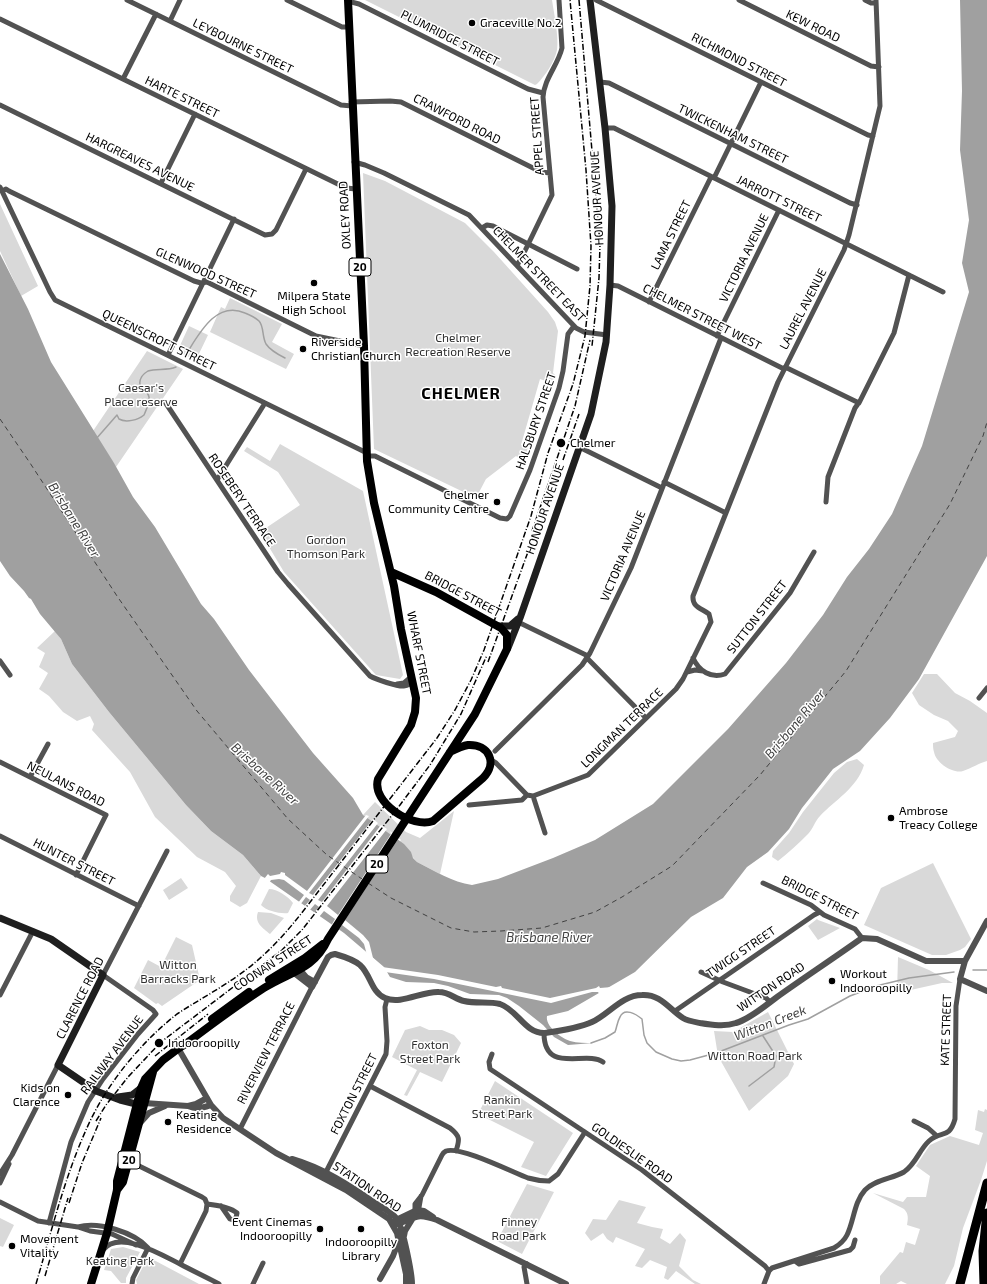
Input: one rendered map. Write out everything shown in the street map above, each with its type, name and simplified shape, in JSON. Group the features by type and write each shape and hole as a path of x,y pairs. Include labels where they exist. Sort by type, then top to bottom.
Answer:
{"highway":[{"path":"960,1284 987,1183"},
{"path":"984,1284 984,1251 987,1212"}],"main road":[{"name":"HONOUR AVENUE","path":"328,939 475,714 507,649 519,620 594,403 607,335 612,206 605,128 590,0"},
{"name":"OXLEY ROAD","path":"348,1 354,162 364,346 367,454"},
{"name":"WHARF STREET","path":"367,454 374,503 391,572 416,698 412,721 404,738 378,781 378,793 386,804 408,818 423,823 432,821 485,776 490,768 491,760"},
{"name":"BRIDGE STREET","path":"391,572 436,592 489,622 499,626 507,634 507,649"},
{"path":"499,626 510,626 519,620"},
{"path":"450,752 462,746 474,746 485,751 491,760"},
{"path":"0,918 51,939 103,976"},
{"name":"COONAN STREET","path":"178,1048 187,1044 263,989 297,972 317,957 328,939"},
{"name":"COONAN STREET","path":"117,1190 123,1182 138,1128 141,1088 145,1079 185,1040 225,1009 311,954 328,939"},
{"path":"266,982 292,970 297,972"},
{"name":"CLARENCE ROAD","path":"58,1064 103,976"},
{"path":"58,1064 98,1092 140,1104"},
{"name":"COONAN STREET","path":"91,1283 107,1231 117,1190 117,1181 140,1104 154,1070"},
{"path":"121,1098 132,1095 141,1088"}],"street":[{"name":"LEYBOURNE STREET","path":"127,0 341,105 352,104"},
{"path":"170,21 180,0"},
{"path":"287,0 342,27 349,27"},
{"name":"APPEL STREET","path":"517,265 520,262 551,198 552,192 543,93 545,85 561,50 559,0"},
{"name":"RICHMOND STREET","path":"590,0 594,0 868,135 873,136"},
{"name":"KEW ROAD","path":"739,0 871,66 879,67"},
{"path":"865,0 871,3 876,1"},
{"name":"PLUMRIDGE STREET","path":"348,1 360,4 528,89 543,93"},
{"name":"LAUREL AVENUE","path":"702,610 694,604 693,596 784,368 846,244 857,205 880,106 876,1"},
{"path":"123,80 156,14"},
{"name":"HARTE STREET","path":"0,19 347,189 356,189"},
{"name":"TWICKENHAM STREET","path":"600,82 609,83 850,203 857,205"},
{"name":"LAMA STREET","path":"649,302 762,82"},
{"name":"CRAWFORD ROAD","path":"352,104 390,100 401,102 541,172 550,173"},
{"name":"HARGREAVES AVENUE","path":"0,105 263,234 272,234 277,228 306,169"},
{"path":"161,183 195,114"},
{"name":"JARROTT STREET","path":"605,128 614,128 943,292"},
{"name":"CHELMER STREET EAST","path":"354,162 365,164 384,173 472,218 574,326 582,332 607,335"},
{"name":"GLENWOOD STREET","path":"1,189 10,190 194,281 207,282 316,336 364,346"},
{"name":"QUEENSCROFT STREET","path":"1,189 54,299 367,454 375,456 500,518 507,519"},
{"name":"VICTORIA AVENUE","path":"495,751 582,665 587,657 624,582 662,488 719,337 779,210"},
{"path":"168,356 234,220"},
{"name":"CHELMER STREET EAST","path":"482,228 489,225 578,268"},
{"path":"826,502 829,474 855,408 859,403 894,333 909,275"},
{"name":"CHELMER STREET WEST","path":"610,285 618,286 719,337 859,403"},
{"name":"HALSBURY STREET","path":"507,519 510,516 530,470 559,388 568,334 574,326"},
{"name":"ROSEBERY TERRACE","path":"165,402 278,572 288,584 368,674 377,680 404,686 412,680"},
{"path":"217,480 265,403"},
{"path":"579,447 662,488"},
{"path":"664,482 726,513"},
{"name":"SUTTON STREET","path":"687,672 695,670 711,675 724,674 793,589 814,552"},
{"name":"LONGMAN TERRACE","path":"533,796 588,775 679,685 687,672 711,622 710,615 702,610"},
{"path":"519,620 587,657 646,718"},
{"path":"693,658 698,667 704,672"},
{"path":"0,661 10,675"},
{"path":"980,698 987,688"},
{"path":"30,777 48,744"},
{"path":"491,760 527,795 533,796 545,833"},
{"name":"NEULANS ROAD","path":"0,762 106,815 76,875"},
{"path":"469,805 522,800 527,795"},
{"name":"HUNTER STREET","path":"0,836 139,906"},
{"name":"CLARENCE ROAD","path":"103,976 167,851"},
{"name":"BRIDGE STREET","path":"763,883 811,905 820,912 855,929 862,938"},
{"name":"TWIGG STREET","path":"674,1010 820,912"},
{"name":"KATE STREET","path":"769,1270 834,1248 840,1244 847,1236 859,1199 866,1190 874,1184 904,1172 912,1165 927,1143 937,1136 949,1132 953,1127 955,1119 956,1006 960,980 965,961 987,921"},
{"path":"0,995 33,931"},
{"path":"862,938 877,939 926,961 965,961"},
{"name":"WITTON ROAD","path":"544,1033 580,1026 592,1022 625,1000 637,995 654,996 664,1001 682,1017 689,1020 716,1025 730,1025 742,1021 862,938"},
{"name":"RIVERVIEW TERRACE","path":"240,1130 328,957 333,954 359,964 373,985"},
{"path":"297,972 306,977 313,984"},
{"path":"701,972 766,998 770,1002"},
{"name":"RAILWAY AVENUE","path":"49,1223 71,1142 85,1109 98,1092 103,1079 138,1034 156,1014 150,1008 103,976"},
{"path":"960,980 987,991"},
{"path":"373,985 388,996 403,998"},
{"path":"373,985 377,992 387,999 395,1000 437,992 445,993 463,1001 498,1003 513,1011 532,1030 544,1033 544,1040 547,1047 554,1055 566,1059 595,1059 603,1062"},
{"name":"FOXTON STREET","path":"326,1172 386,1054 387,1041 385,1007 387,999"},
{"name":"STATION ROAD","path":"178,1048 210,1105 220,1115 240,1130 285,1157 310,1168 326,1172 349,1185 393,1214 407,1256 412,1275 412,1284"},
{"name":"GOLDIESLIE ROAD","path":"492,1054 489,1062 490,1069 642,1170 769,1270"},
{"name":"CLARENCE ROAD","path":"0,1183 12,1155 58,1064"},
{"path":"370,1086 443,1123 453,1130 458,1136 459,1141 456,1151"},
{"path":"188,1106 196,1104 207,1098"},
{"path":"140,1104 188,1106 198,1109 210,1105"},
{"path":"138,1128 148,1113 168,1105"},
{"path":"914,1121 928,1128 937,1136"},
{"path":"380,1279 416,1213 415,1205 422,1195 443,1153 447,1151 456,1151 503,1167 527,1178 538,1181 549,1181 558,1174 585,1132"},
{"name":"CLARENCE ROAD","path":"0,1174 12,1155"},
{"path":"128,1161 205,1199 207,1210 180,1264"},
{"name":"STATION ROAD","path":"310,1168 323,1178 338,1185 396,1223"},
{"path":"323,1178 326,1172"},
{"path":"0,1202 36,1220 78,1227 90,1231 107,1231 115,1229 142,1242 148,1248"},
{"path":"207,1204 221,1206"},
{"path":"396,1223 416,1213 426,1212 437,1220"},
{"path":"416,1213 437,1220 566,1284"},
{"path":"107,1231 136,1245"},
{"name":"STATION ROAD","path":"401,1239 400,1253 406,1274 406,1284"},
{"path":"795,1261 799,1264 850,1250 853,1247 855,1240"},
{"path":"101,1253 105,1247 112,1243 123,1242 148,1248 219,1284"},
{"path":"132,1284 133,1278 148,1248"},
{"path":"393,1256 396,1253 407,1256"},
{"path":"252,1284 263,1263"},
{"path":"527,1264 524,1267 527,1284"},
{"path":"764,1284 769,1270"}],"green space":[{"path":"365,0 552,0 557,38 556,54 546,73 535,85"},
{"name":"Chelmer Recreation Reserve","path":"363,173 385,181 465,223 494,252 548,312 555,322 558,331 553,373 555,375 552,383 540,379 521,445 528,447 524,462 516,456 486,479 476,498 374,449"},
{"path":"0,204 38,286 21,296 0,251"},
{"path":"230,298 282,324 272,342 294,354 286,369 210,332 221,307 225,309"},
{"path":"189,326 208,335 196,360 177,352"},
{"name":"Caesar's Place reserve","path":"147,351 183,369 116,467 93,431"},
{"name":"Gordon Thomson Park","path":"280,444 363,491 403,675 400,679 376,675 284,572 260,532 300,505 278,472 244,451 247,447 270,461"},
{"path":"55,631 61,639 72,664 109,712 186,805 211,831 243,855 261,876 247,903 240,907 230,901 230,896 236,886 225,872 197,857 155,817 130,772 92,730 94,724 90,716 77,721 63,712 49,696 39,689 48,673 39,667 45,653 37,648"},
{"path":"924,674 937,674 955,693 987,713 987,761 963,771 955,771 941,764 935,756 933,743 955,737 958,731 948,721 934,715 919,705 912,693"},
{"path":"857,759 864,765 861,773 851,787 820,816 810,832 790,851 778,861 772,857 773,851 789,833 803,812 834,773 847,762"},
{"path":"375,802 406,832 420,838 454,811 440,874 417,862 411,855 363,815"},
{"path":"933,863 971,939 965,947 946,955 932,955 864,925 881,888"},
{"path":"181,878 188,888 169,900 163,890"},
{"path":"269,889 276,890 289,898 293,903 288,913 274,912 261,905"},
{"path":"258,912 271,913 284,918 270,934 258,922"},
{"path":"817,919 840,928 818,940 808,926"},
{"name":"Witton Barracks Park","path":"176,937 192,945 200,980 162,1006 158,1003 156,1004 134,988 148,960 161,967"},
{"path":"898,957 929,970 953,983 942,983 897,993"},
{"name":"Witton Road Park","path":"768,1012 794,1064 788,1076 749,1111 718,1056 714,1031 733,1032"},
{"name":"Foxton Street Park","path":"420,1026 429,1030 442,1030 454,1035 461,1043 442,1082 420,1072 407,1096 404,1095 417,1070 392,1057 405,1030"},
{"name":"Rankin Street Park","path":"495,1081 573,1133 546,1176 521,1167 534,1142 478,1114"},
{"path":"985,1109 987,1110 987,1161 963,1228 954,1266 945,1284 907,1284 901,1281 896,1284 880,1284 880,1276 900,1252 903,1253 906,1242 915,1245 920,1229 907,1225 908,1219 904,1209 873,1193 903,1202 907,1197 926,1197 930,1176 916,1166 930,1145 950,1136 979,1145 983,1133 975,1130 978,1110 984,1112"},
{"name":"Finney Road Park","path":"527,1184 554,1192 522,1254 497,1241"},
{"path":"619,1200 646,1207 637,1223 663,1229 660,1238 670,1244 680,1233 686,1240 679,1266 693,1280 701,1284 695,1284 676,1271 668,1280 664,1278 667,1267 650,1260 642,1268 635,1266 645,1249 616,1237 613,1243 607,1239 603,1233 591,1241 585,1233 593,1219 606,1220"},
{"path":"0,1218 14,1225 3,1247 0,1246"},
{"name":"Keating Park","path":"123,1247 140,1252 126,1278 126,1283 121,1283 111,1271 104,1270 111,1249"},
{"name":"Keating Park","path":"150,1258 199,1284 137,1284 136,1280 146,1261"}],"water":[{"name":"Brisbane River","path":"960,0 987,0 987,556 919,679 890,718 860,751 833,769 802,808 789,829 768,852 747,867 723,898 691,917 635,972 568,1011 547,1016 548,1024 562,1037 573,1042 593,1043 568,1045 554,1037 543,1025 519,1006 507,998 499,995 470,994 448,986 434,983 406,982 390,977 384,967 344,933 261,876 243,855 211,831 186,805 109,712 72,664 61,639 40,614 31,599 10,576 0,561 0,254 28,309 51,362 114,463 133,497 155,527 201,604 214,619 249,670 313,753 353,798 363,815 404,844 417,862 444,876 465,884 472,885 498,879 595,840 653,804 728,729 786,663 823,615 847,577 869,549 892,514 922,446 969,292 962,263 969,220 960,150 962,91"}],"pier":[{"path":"366,815 369,816 309,893 313,895 373,819 378,823 318,900 322,902 381,825 387,829 327,906 338,915 391,834 390,831 401,840 400,841 398,839 345,920 369,942 373,958 382,967 438,975 496,987 501,986 502,988 550,998 596,988 599,986 600,988 612,987 605,992 601,992 602,994 600,995 598,992 592,992 551,1003 434,979 385,972 367,955 364,944 359,938 342,925 338,931 331,926 335,919 324,911 319,917 313,914 319,907 315,904 309,911 304,907 310,900 306,897 300,905 298,903 304,895 284,880 271,880 269,883 264,879 268,874 270,876 280,874 281,872 285,873 285,875 307,891"}],"waterway":[{"path":"185,356 209,322 225,311 234,310 245,313 259,321 262,326 266,344 277,354 285,358"},
{"path":"96,439 117,415 119,419 128,421 135,420 144,415 149,399 147,392 140,384 141,378 144,374 151,370 176,367"},
{"name":"Witton Creek","path":"973,970 987,970"},
{"name":"Witton Creek","path":"591,1043 605,1038 615,1032 622,1014 624,1012 630,1012 642,1019 644,1035 647,1043 656,1052 672,1059 681,1061 690,1060 716,1053 808,1019 850,996 876,986 909,978 954,972"},
{"path":"749,1086 774,1067 776,1056 763,1036"}],"ferry route":[{"path":"0,419 117,596 197,711 288,819 327,855 362,879"},
{"path":"368,883 391,898 451,928 474,932 501,931 542,928 595,912 672,866 760,775 846,671 950,504 983,436 987,422"}],"railway":[{"path":"36,1284 58,1206 78,1149 94,1114 113,1082 137,1052 163,1026 177,1014 247,969 270,949 291,926 437,738 455,710 471,680 484,650 531,516 548,453 573,384 585,336 590,286 591,246 586,170 570,0"},
{"path":"579,0 600,244 599,278 592,346"},
{"path":"532,531 575,406 590,340"},
{"path":"563,460 579,414"},
{"path":"488,662 537,527"},
{"path":"96,1121 106,1105 128,1077 161,1042 282,950 302,930 430,765 461,714 487,655"},
{"path":"155,1056 208,1014"},
{"path":"69,1203 82,1163 101,1118"},
{"path":"45,1276 68,1198"}],"place":[{"name":"Graceville No.2","path":"472,23"},
{"name":"Milpera State High School","path":"314,283"},
{"name":"Riverside Christian Church","path":"303,349"},
{"name":"Chelmer","path":"561,443"},
{"name":"Chelmer Community Centre","path":"497,502"},
{"name":"Ambrose Treacy College","path":"891,818"},
{"name":"Workout Indooroopilly","path":"832,981"},
{"name":"Indooroopilly","path":"159,1043"},
{"name":"Kids on Clarence","path":"68,1095"},
{"name":"Keating Residence","path":"168,1122"},
{"name":"Event Cinemas Indooroopilly","path":"320,1229"},
{"name":"Indooroopilly Library","path":"361,1229"},
{"name":"Movement Vitality","path":"12,1246"}],"district":[{"name":"CHELMER","path":"461,394"}]}
